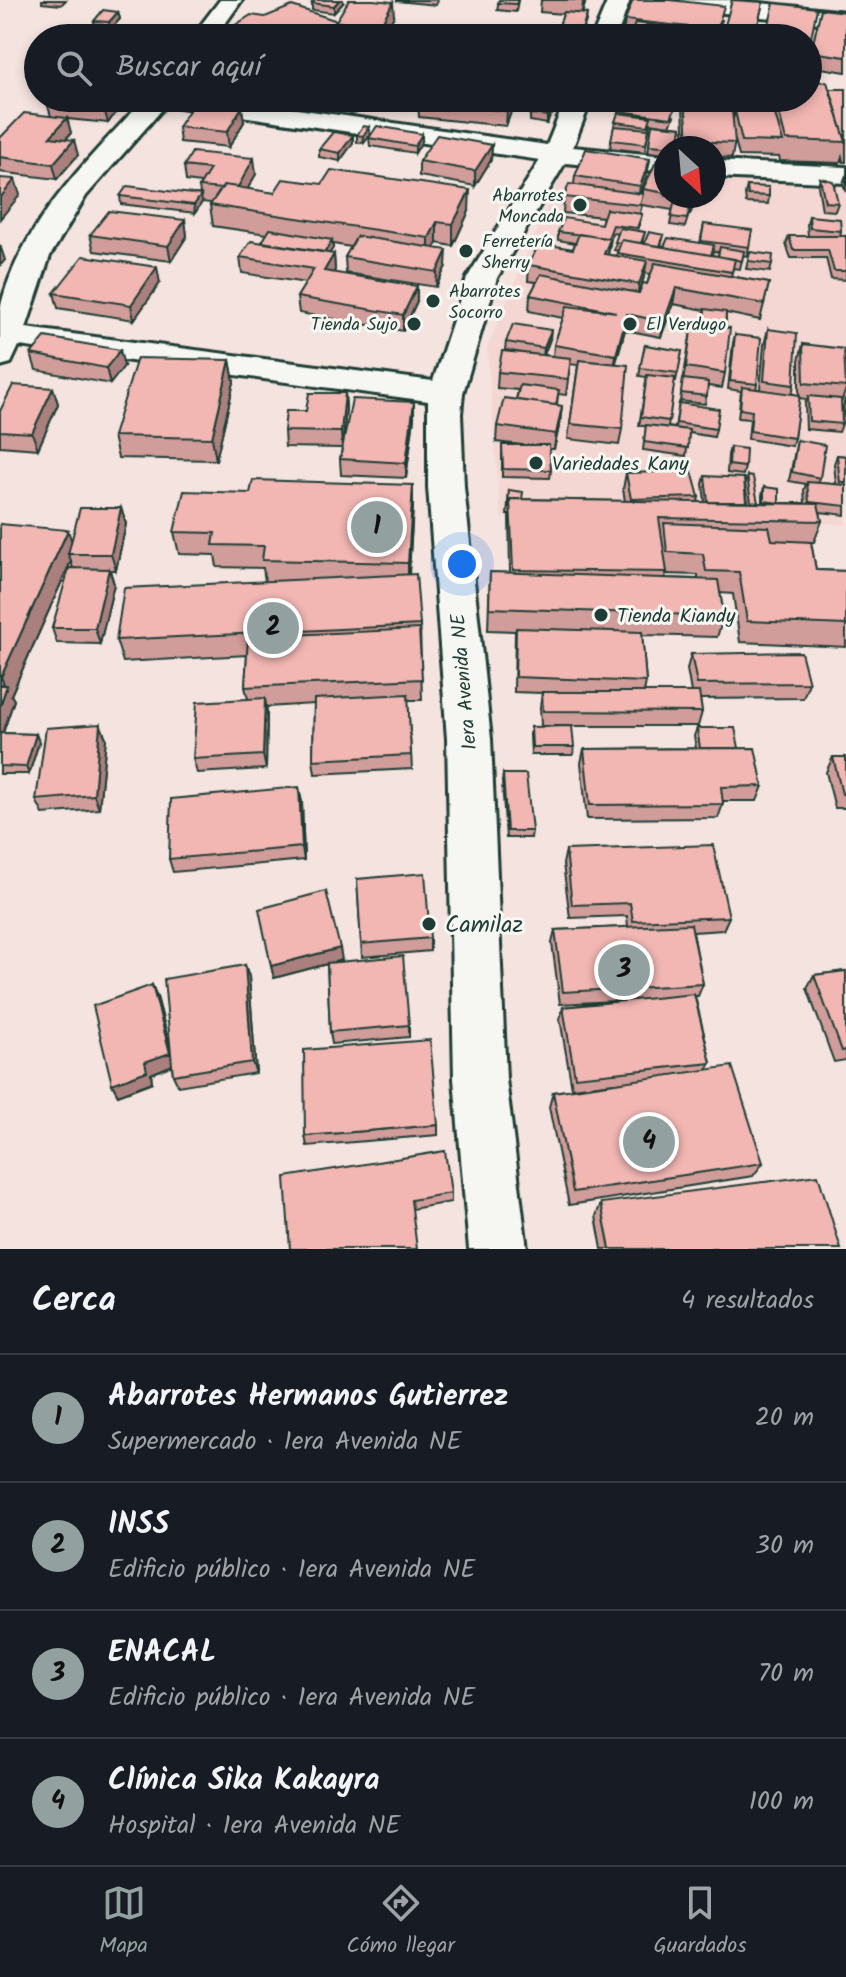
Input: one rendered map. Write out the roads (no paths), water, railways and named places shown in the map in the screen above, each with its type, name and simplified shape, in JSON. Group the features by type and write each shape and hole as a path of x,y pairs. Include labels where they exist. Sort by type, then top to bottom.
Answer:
{"street":[{"path":"213,24 231,0"},
{"path":"610,24 619,0"},
{"path":"668,0 846,19"},
{"path":"146,112 75,192 35,256 2,342 446,393"},
{"path":"265,112 557,154 654,163"},
{"name":"1era Avenida NE","path":"498,1249 480,1079 469,739 446,487 446,393 482,278 557,154 574,112"},
{"path":"726,170 846,175"}],"place":[{"name":"Abarrotes Moncada","path":"580,205"},
{"name":"Ferretería Sherry","path":"466,251"},
{"name":"Abarrotes Socorro","path":"433,301"},
{"name":"Tienda Sujo","path":"414,324"},
{"name":"El Verdugo","path":"630,324"},
{"name":"Variedades Kany","path":"536,463"},
{"name":"Abarrotes Hermanos Gutierrez","path":"377,527"},
{"name":"Tienda Kiandy","path":"601,615"},
{"name":"INSS","path":"273,628"},
{"name":"Camilaz","path":"429,924"},
{"name":"ENACAL","path":"624,970"},
{"name":"Clínica Sika Kakayra","path":"649,1142"}]}
